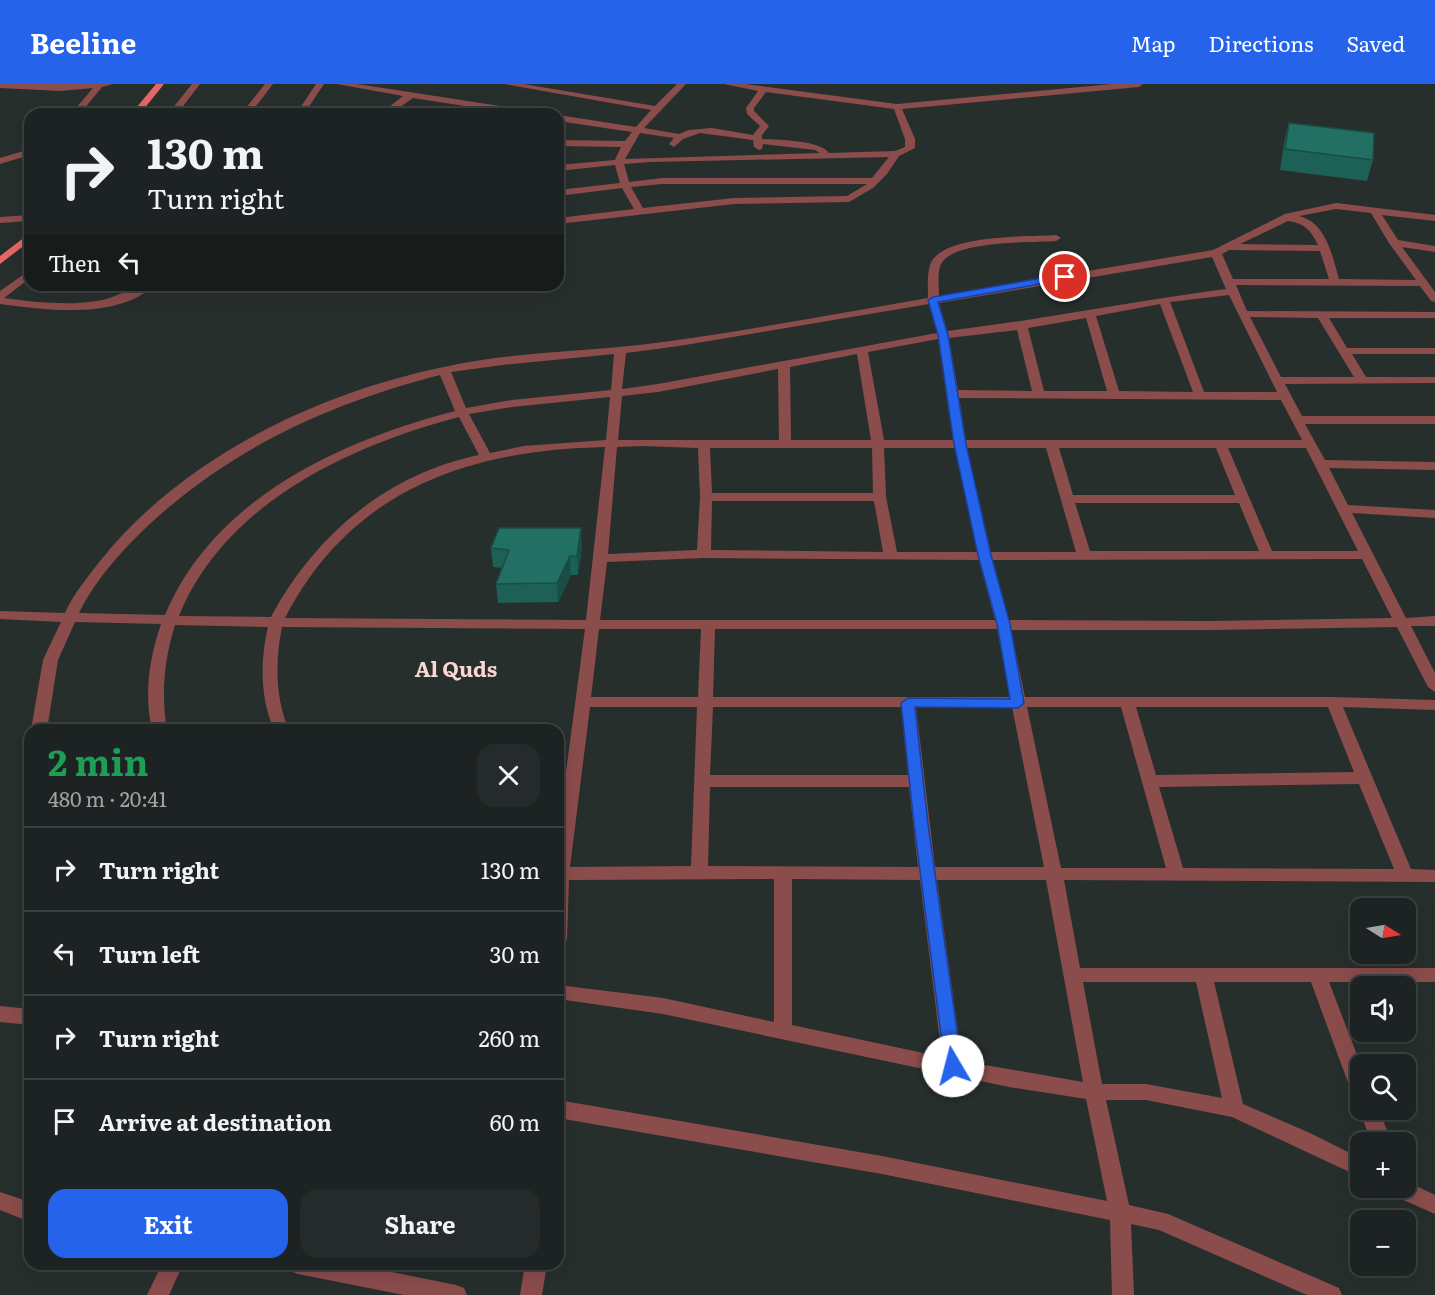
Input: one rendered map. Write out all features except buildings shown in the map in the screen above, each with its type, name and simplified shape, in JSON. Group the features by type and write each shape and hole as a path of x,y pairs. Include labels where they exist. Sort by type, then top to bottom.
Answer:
{"main road":[{"path":"140,108 160,84"},
{"path":"0,261 24,241"}],"street":[{"path":"177,108 196,84"},
{"path":"250,108 269,84"},
{"path":"304,108 320,84"},
{"path":"341,84 494,108"},
{"path":"508,84 659,108"},
{"path":"639,210 620,170 619,160 627,144 682,84"},
{"path":"728,84 763,91 897,106 1139,84"},
{"path":"1050,84 1059,93"},
{"path":"0,86 61,88 104,85"},
{"path":"81,108 104,85"},
{"path":"758,158 758,140 765,126 750,112 750,108 763,91"},
{"path":"393,108 411,95"},
{"path":"564,167 619,160 666,158 896,154 910,148 910,139 897,106"},
{"path":"564,119 678,136 698,130 816,147 822,149 827,156"},
{"path":"666,158 678,136"},
{"path":"564,143 627,144"},
{"path":"0,161 24,154"},
{"path":"564,220 734,201 849,199 859,195 876,181 896,154"},
{"path":"564,192 662,181 876,181"},
{"path":"1221,250 1289,218 1321,207 1336,206 1435,218"},
{"path":"1375,211 1394,243 1435,299"},
{"path":"0,220 24,218"},
{"path":"1289,218 1308,223 1320,239 1335,282"},
{"path":"1056,238 995,242 964,246 946,252 935,265 933,300 943,335 960,444 1003,624 1054,875 1094,1092 1120,1213 1123,1295"},
{"path":"1394,243 1435,249"},
{"path":"39,724 39,706 48,672 69,617 98,573 127,537 180,490 228,458 302,417 400,381 444,370 523,359 620,352 1221,250 1323,249"},
{"path":"1221,250 1229,286 1277,381 1300,420 1400,622 1435,687"},
{"path":"0,296 24,278"},
{"path":"158,724 156,675 160,650 170,620 194,572 244,515 275,493 337,456 373,441 462,412 520,401 616,394 862,352 943,335 1022,326 1229,286 1335,282 1423,283"},
{"path":"0,301 43,307 76,307 117,299 135,291"},
{"path":"1164,300 1200,396"},
{"path":"1089,313 1114,395"},
{"path":"1244,314 1435,315"},
{"path":"1321,314 1361,379"},
{"path":"1022,326 1039,394"},
{"path":"1344,351 1435,351"},
{"path":"564,838 601,558 620,352"},
{"path":"862,352 878,443 880,497 891,556"},
{"path":"784,366 784,444"},
{"path":"444,370 462,412 486,456"},
{"path":"1277,381 1435,380"},
{"path":"952,394 1286,396"},
{"path":"1300,420 1435,420"},
{"path":"277,724 272,694 271,656 276,621 302,575 329,543 365,509 405,485 486,456 547,446 612,441 704,444 1311,444"},
{"path":"1051,443 1084,555"},
{"path":"1220,443 1267,555"},
{"path":"704,444 706,497 704,554"},
{"path":"1322,464 1435,466"},
{"path":"706,497 880,497"},
{"path":"1067,499 1244,499"},
{"path":"1345,509 1435,514"},
{"path":"601,558 704,554 1368,555"},
{"path":"0,615 170,620 593,624 1297,626 1435,621"},
{"path":"699,872 708,624"},
{"path":"1418,653 1435,652"},
{"path":"583,702 1333,702 1435,705"},
{"path":"1127,702 1176,875"},
{"path":"1333,702 1404,875"},
{"path":"908,703 953,1066"},
{"path":"1148,781 1365,778"},
{"path":"702,781 916,782"},
{"path":"564,874 699,872 1435,876"},
{"path":"783,873 783,1032"},
{"path":"1071,975 1435,975"},
{"path":"1203,975 1234,1109"},
{"path":"1317,975 1350,1062"},
{"path":"564,993 663,1006 1009,1078 1094,1092 1146,1092 1234,1109 1303,1139 1350,1163"},
{"path":"0,1014 24,1016"},
{"path":"564,1110 882,1165 1161,1221 1331,1295"},
{"path":"1416,1196 1435,1205"},
{"path":"0,1201 24,1210"},
{"path":"158,1295 170,1270"},
{"path":"329,1270 456,1295"},
{"path":"531,1295 535,1270"}],"district":[{"name":"Al Quds","path":"456,670"}],"route":[{"path":"953,1066 921,824 908,703 1018,703 1003,624 960,444 943,335 933,300 1065,277"}]}
